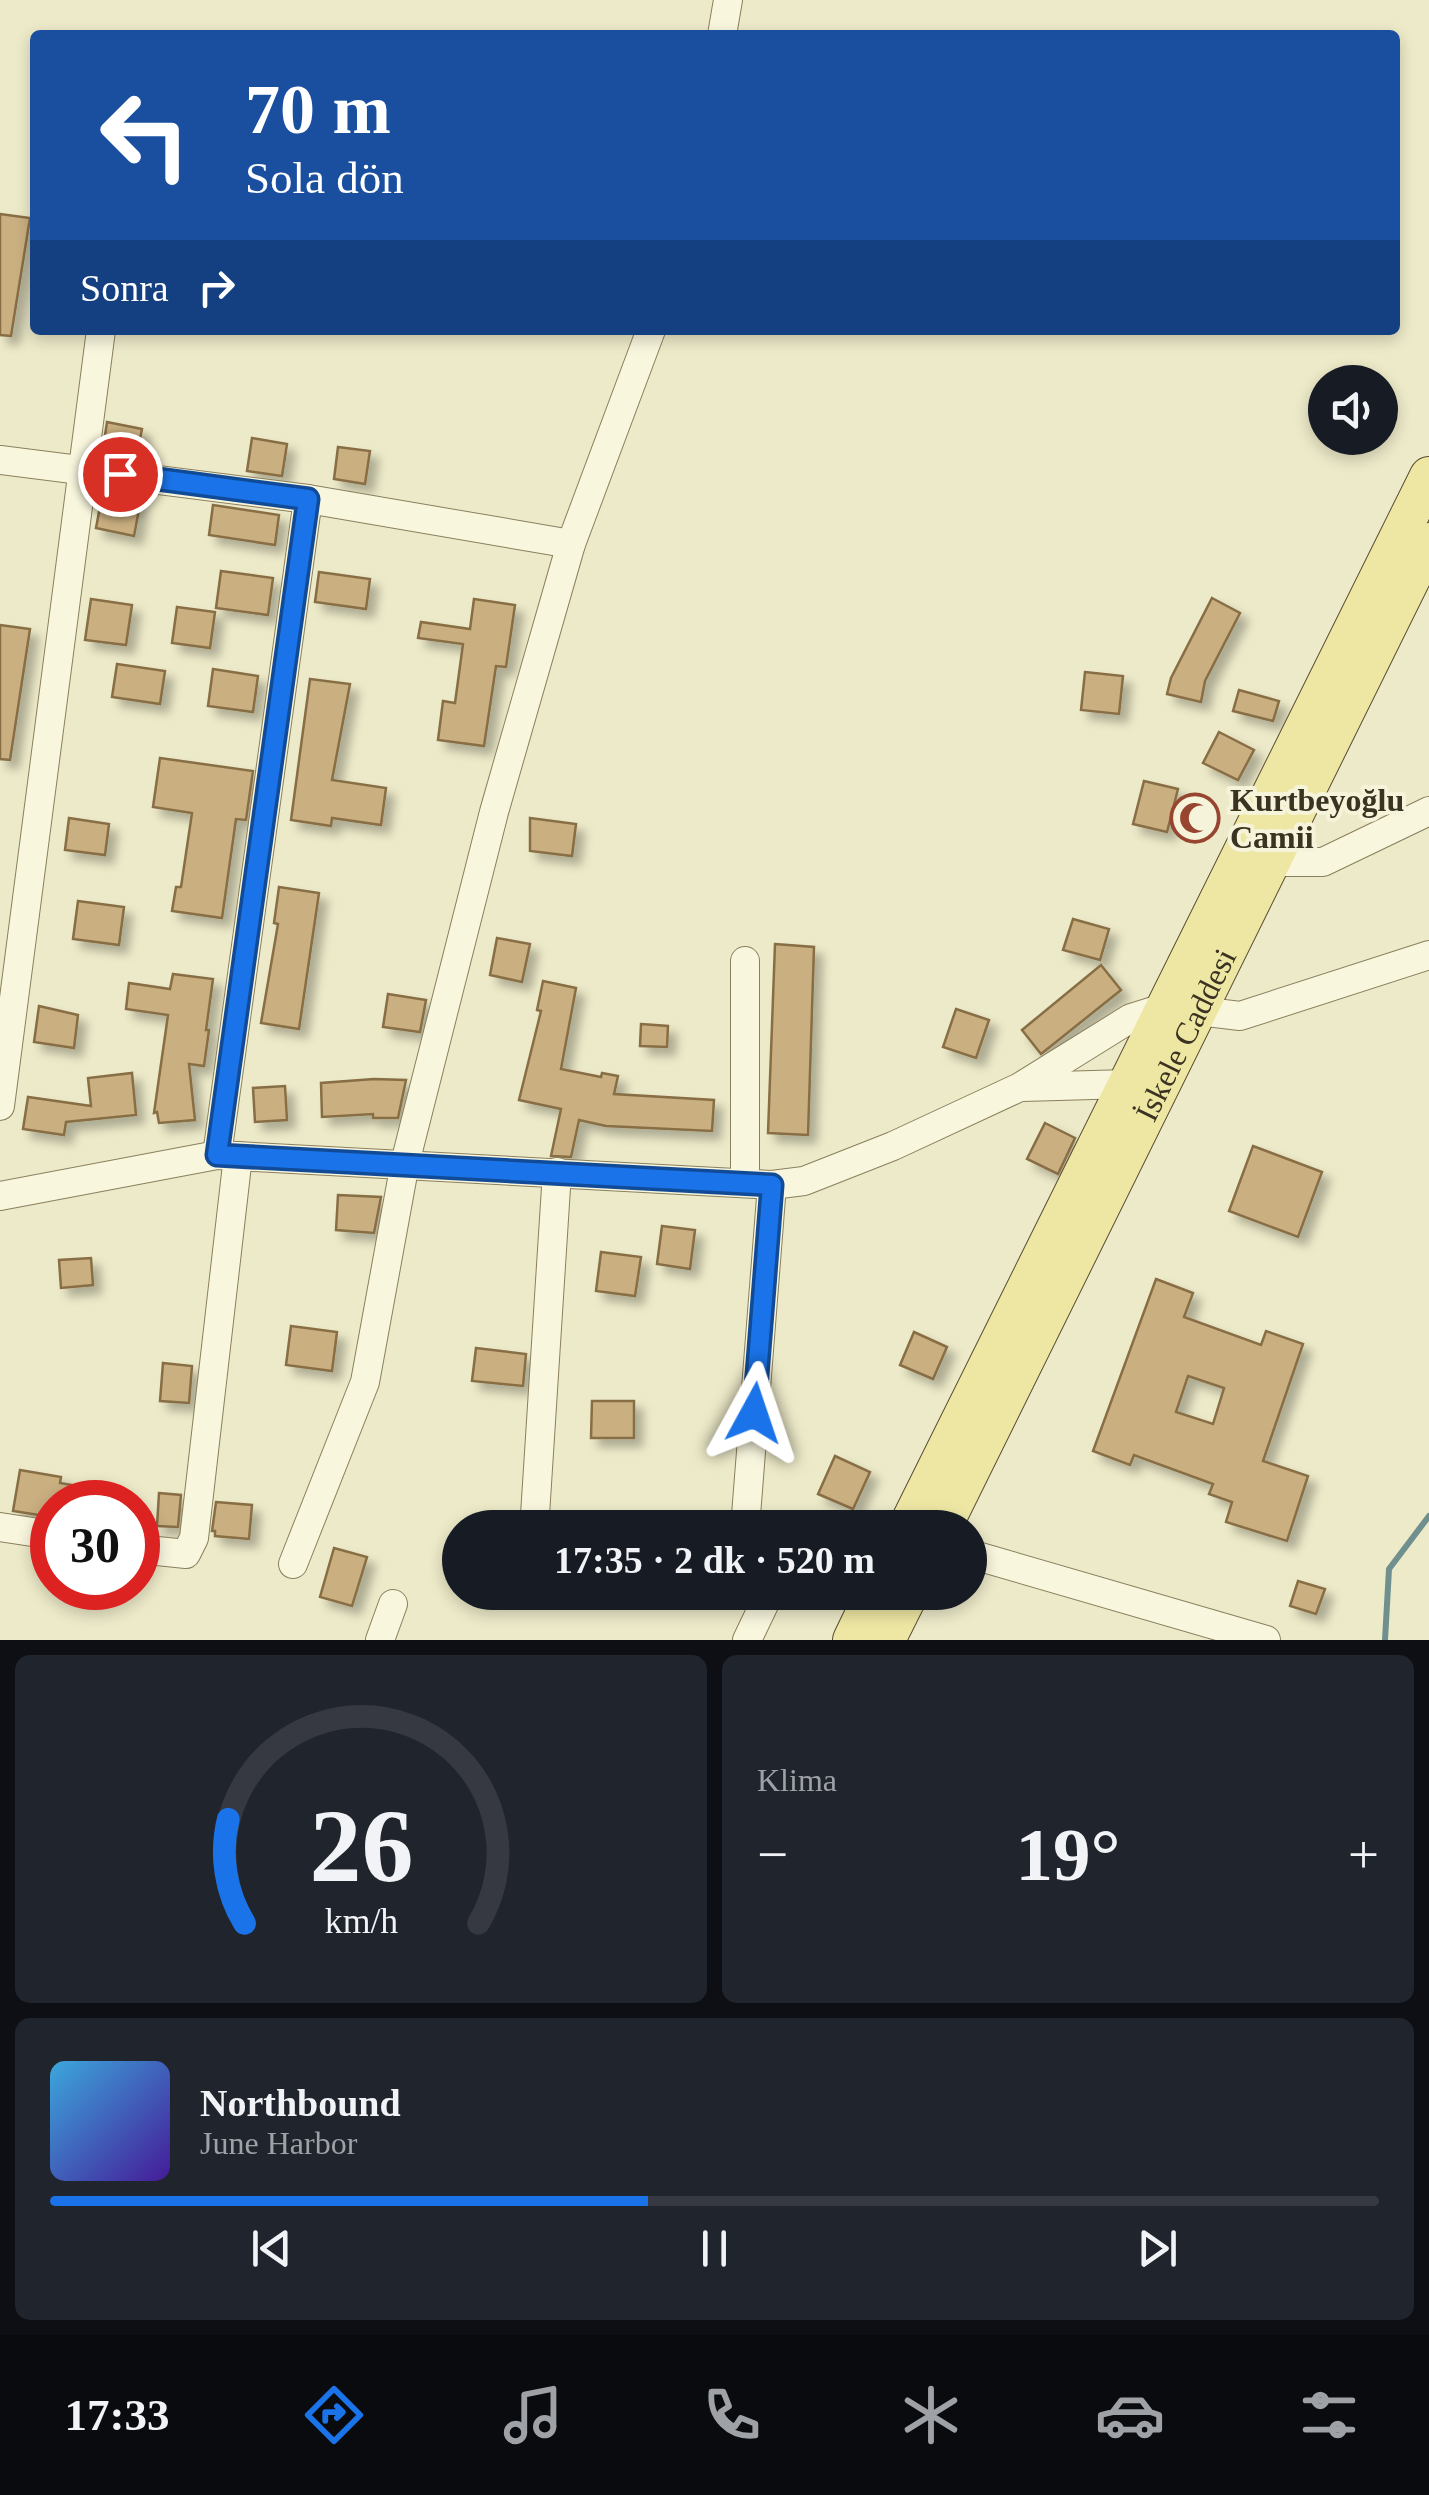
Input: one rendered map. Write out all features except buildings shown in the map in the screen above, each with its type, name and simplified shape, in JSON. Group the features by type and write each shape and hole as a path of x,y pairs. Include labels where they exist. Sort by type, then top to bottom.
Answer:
{"main road":[{"path":"916,1510 1128,1084 1182,1009 1429,476"},
{"name":"İskele Caddesi","path":"950,1510 1182,1009 1272,862 1429,542"},
{"path":"852,1640 866,1610"},
{"path":"886,1640 901,1610"}],"street":[{"path":"723,30 728,0"},
{"path":"0,1106 100,335"},
{"path":"293,1564 365,1382 405,1163 494,812 572,544 648,335"},
{"path":"0,460 308,499 572,544"},
{"path":"160,1551 186,1554 194,1538 227,1156 308,499"},
{"path":"1272,862 1323,862 1429,810"},
{"path":"0,1196 227,1156 758,1184 804,1181 893,1146 1020,1087 1131,1018 1182,1009 1240,1016 1429,955"},
{"path":"745,961 758,1184 746,1510"},
{"path":"1020,1087 1128,1084"},
{"path":"535,1510 557,1172"},
{"path":"0,1527 30,1532"},
{"path":"987,1559 1266,1640"},
{"path":"380,1640 393,1604"},
{"path":"747,1640 760,1610"}],"waterway":[{"path":"1385,1640 1389,1569 1429,1516"}],"place":[{"name":"Kurtbeyoğlu Camii","path":"1195,818"}],"route":[{"path":"120,474 308,499 217,1155 772,1185 754,1413"}]}
